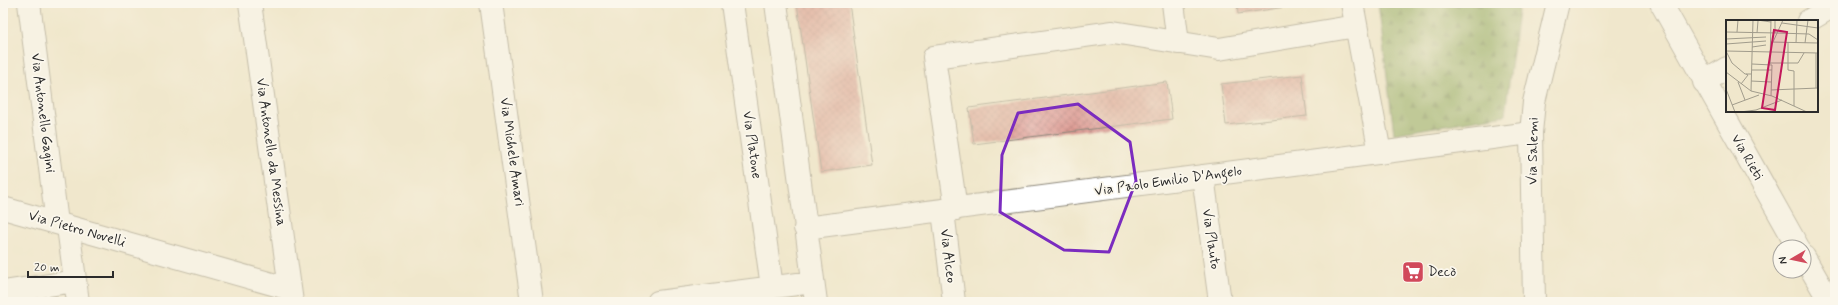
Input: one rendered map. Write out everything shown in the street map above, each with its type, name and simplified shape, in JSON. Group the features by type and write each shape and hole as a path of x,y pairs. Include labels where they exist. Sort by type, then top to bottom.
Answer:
{"street":[{"name":"Via Antonello Gagini","path":"29,3 63,225 77,292"},
{"name":"Via Antonello da Messina","path":"250,3 291,296"},
{"name":"Via Michele Amari","path":"491,3 532,302"},
{"name":"Via Platone","path":"732,3 772,288"},
{"path":"658,302 772,288 814,292 776,3"},
{"path":"1173,3 1178,43 1219,50 1356,26"},
{"path":"1352,3 1380,152"},
{"name":"Via Salemi","path":"1534,302 1531,133 1534,102 1558,3"},
{"name":"Via Rieti","path":"1661,3 1793,239"},
{"path":"1810,20 1835,5"},
{"name":"Via Alceo","path":"954,302 949,210 934,57 1113,32 1178,43"},
{"path":"1704,82 1726,69"},
{"name":"Via Paolo Emilio D'Angelo","path":"805,228 1531,133"},
{"name":"Via Plauto","path":"1203,176 1220,302"},
{"name":"Via Pietro Novelli","path":"3,208 63,225 291,296"},
{"path":"1812,271 1830,302"},
{"path":"3,292 77,292"}],"highlighted area":[{"path":"1078,104 1130,142 1136,181 1109,252 1064,250 1000,212 1002,155 1018,113"}],"green space":[{"path":"1378,3 1519,3 1505,115 1394,134"}],"building":[{"path":"797,3 849,3 872,165 821,172"},
{"path":"1237,3 1285,3 1286,7 1238,14"},
{"path":"1302,75 1307,116 1226,125 1221,84"},
{"path":"1167,82 1172,119 974,144 969,108"}],"place":[{"name":"Decò","path":"1413,272"}]}
